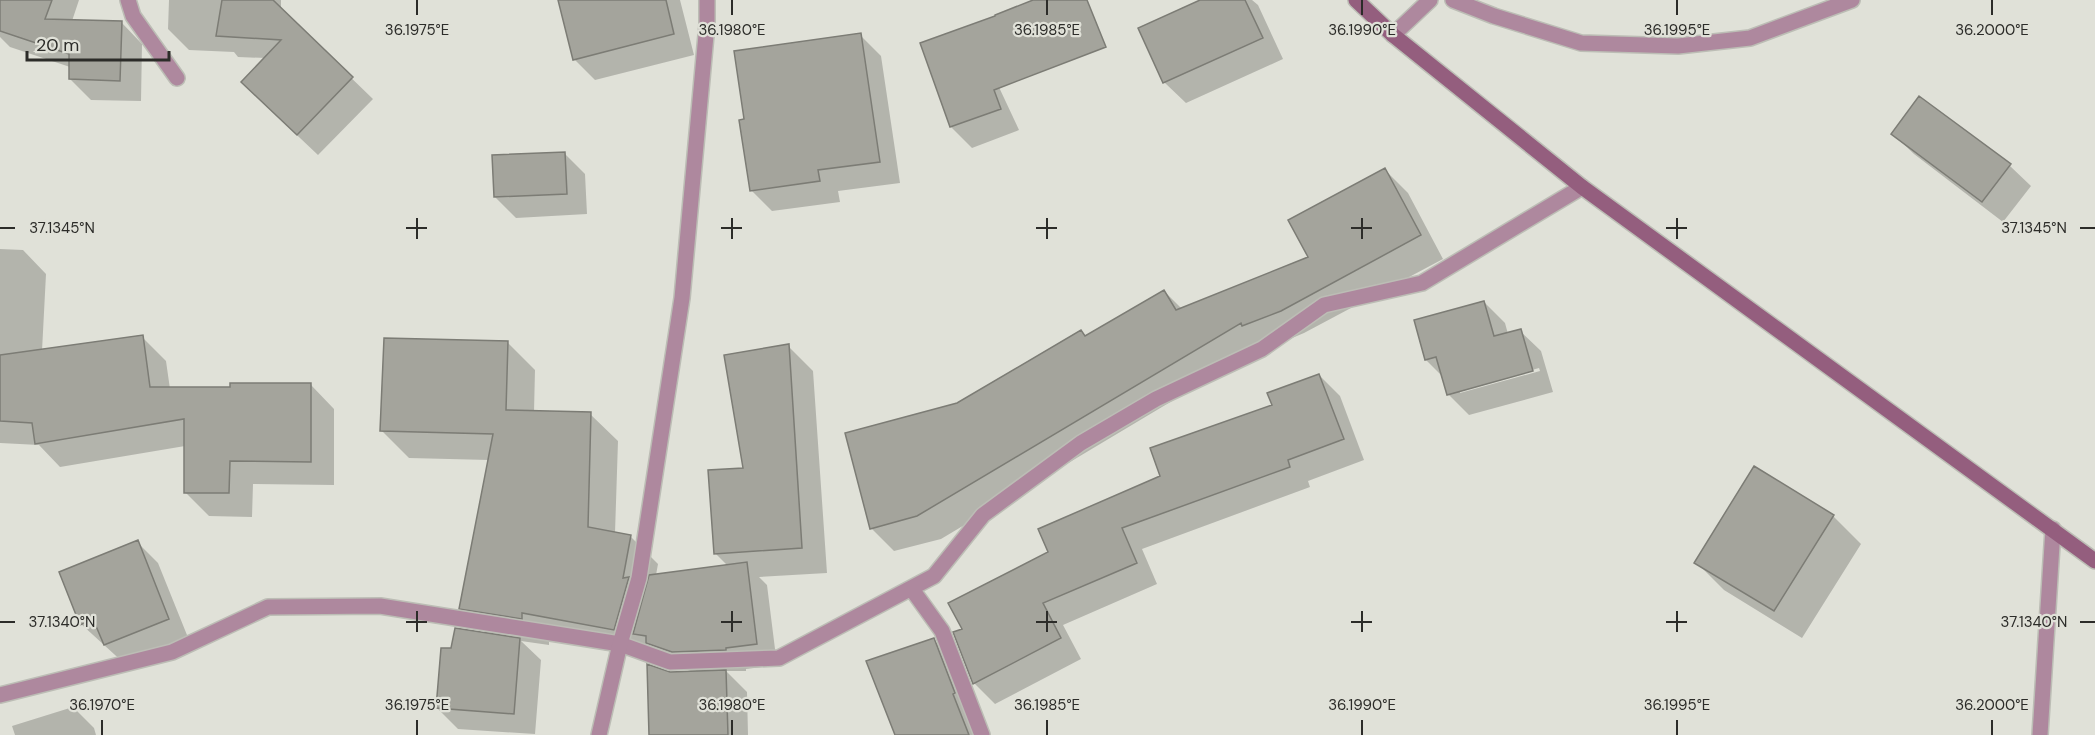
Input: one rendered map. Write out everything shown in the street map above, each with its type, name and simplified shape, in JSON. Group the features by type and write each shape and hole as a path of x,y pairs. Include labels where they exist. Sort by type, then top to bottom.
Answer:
{"main road":[{"path":"1356,0 1393,35 1582,187 2095,561"}],"street":[{"path":"128,0 133,16 177,78"},
{"path":"599,735 620,644 639,578 682,298 707,24 706,0"},
{"path":"1393,35 1430,0"},
{"path":"1453,0 1494,16 1581,43 1678,46 1750,38 1852,0"},
{"path":"0,694 172,652 268,607 380,606 620,644 670,663 779,658 934,576 983,515 1081,443 1156,399 1262,349 1324,305 1422,283 1582,187"},
{"path":"2040,735 2053,529"},
{"path":"911,588 942,631 982,735"}],"building":[{"path":"0,0 52,0 45,19 122,21 120,81 69,79 69,54 0,31"},
{"path":"222,0 273,0 353,77 297,135 241,82 281,40 216,36"},
{"path":"558,0 666,0 674,34 573,60"},
{"path":"1033,0 1087,0 1106,47 994,90 1001,109 950,127 920,43"},
{"path":"1200,0 1245,0 1263,38 1163,83 1138,28"},
{"path":"861,33 880,162 818,170 820,181 750,191 739,120 744,119 734,51"},
{"path":"1919,96 2011,164 1982,202 1891,134"},
{"path":"565,152 567,194 494,197 492,155"},
{"path":"1385,168 1421,235 1281,311 1242,326 1241,323 917,516 870,529 845,433 957,403 1081,330 1085,336 1164,290 1176,310 1308,257 1288,220"},
{"path":"1484,301 1494,336 1521,329 1533,371 1447,395 1436,357 1425,360 1414,320"},
{"path":"143,335 150,387 230,387 230,383 311,383 311,462 230,461 229,493 184,493 184,419 35,444 32,423 0,421 0,355"},
{"path":"384,338 508,341 506,410 591,412 588,527 631,535 623,578 629,577 614,630 522,613 522,619 459,609 493,434 380,431"},
{"path":"789,344 802,548 714,554 708,470 743,468 724,355"},
{"path":"1319,374 1344,439 1288,460 1290,467 1122,528 1137,563 1043,603 1061,638 973,684 953,632 962,629 948,603 1048,552 1038,529 1160,476 1150,448 1272,405 1267,393"},
{"path":"1754,466 1834,515 1774,611 1694,563"},
{"path":"138,540 169,619 104,645 93,619 80,625 59,572"},
{"path":"747,562 757,644 726,648 726,650 672,652 646,643 646,636 633,634 649,575"},
{"path":"455,628 520,638 514,714 436,708 441,648 451,648"},
{"path":"934,638 969,735 895,735 866,661"},
{"path":"647,664 670,672 726,670 728,735 649,735"}]}
